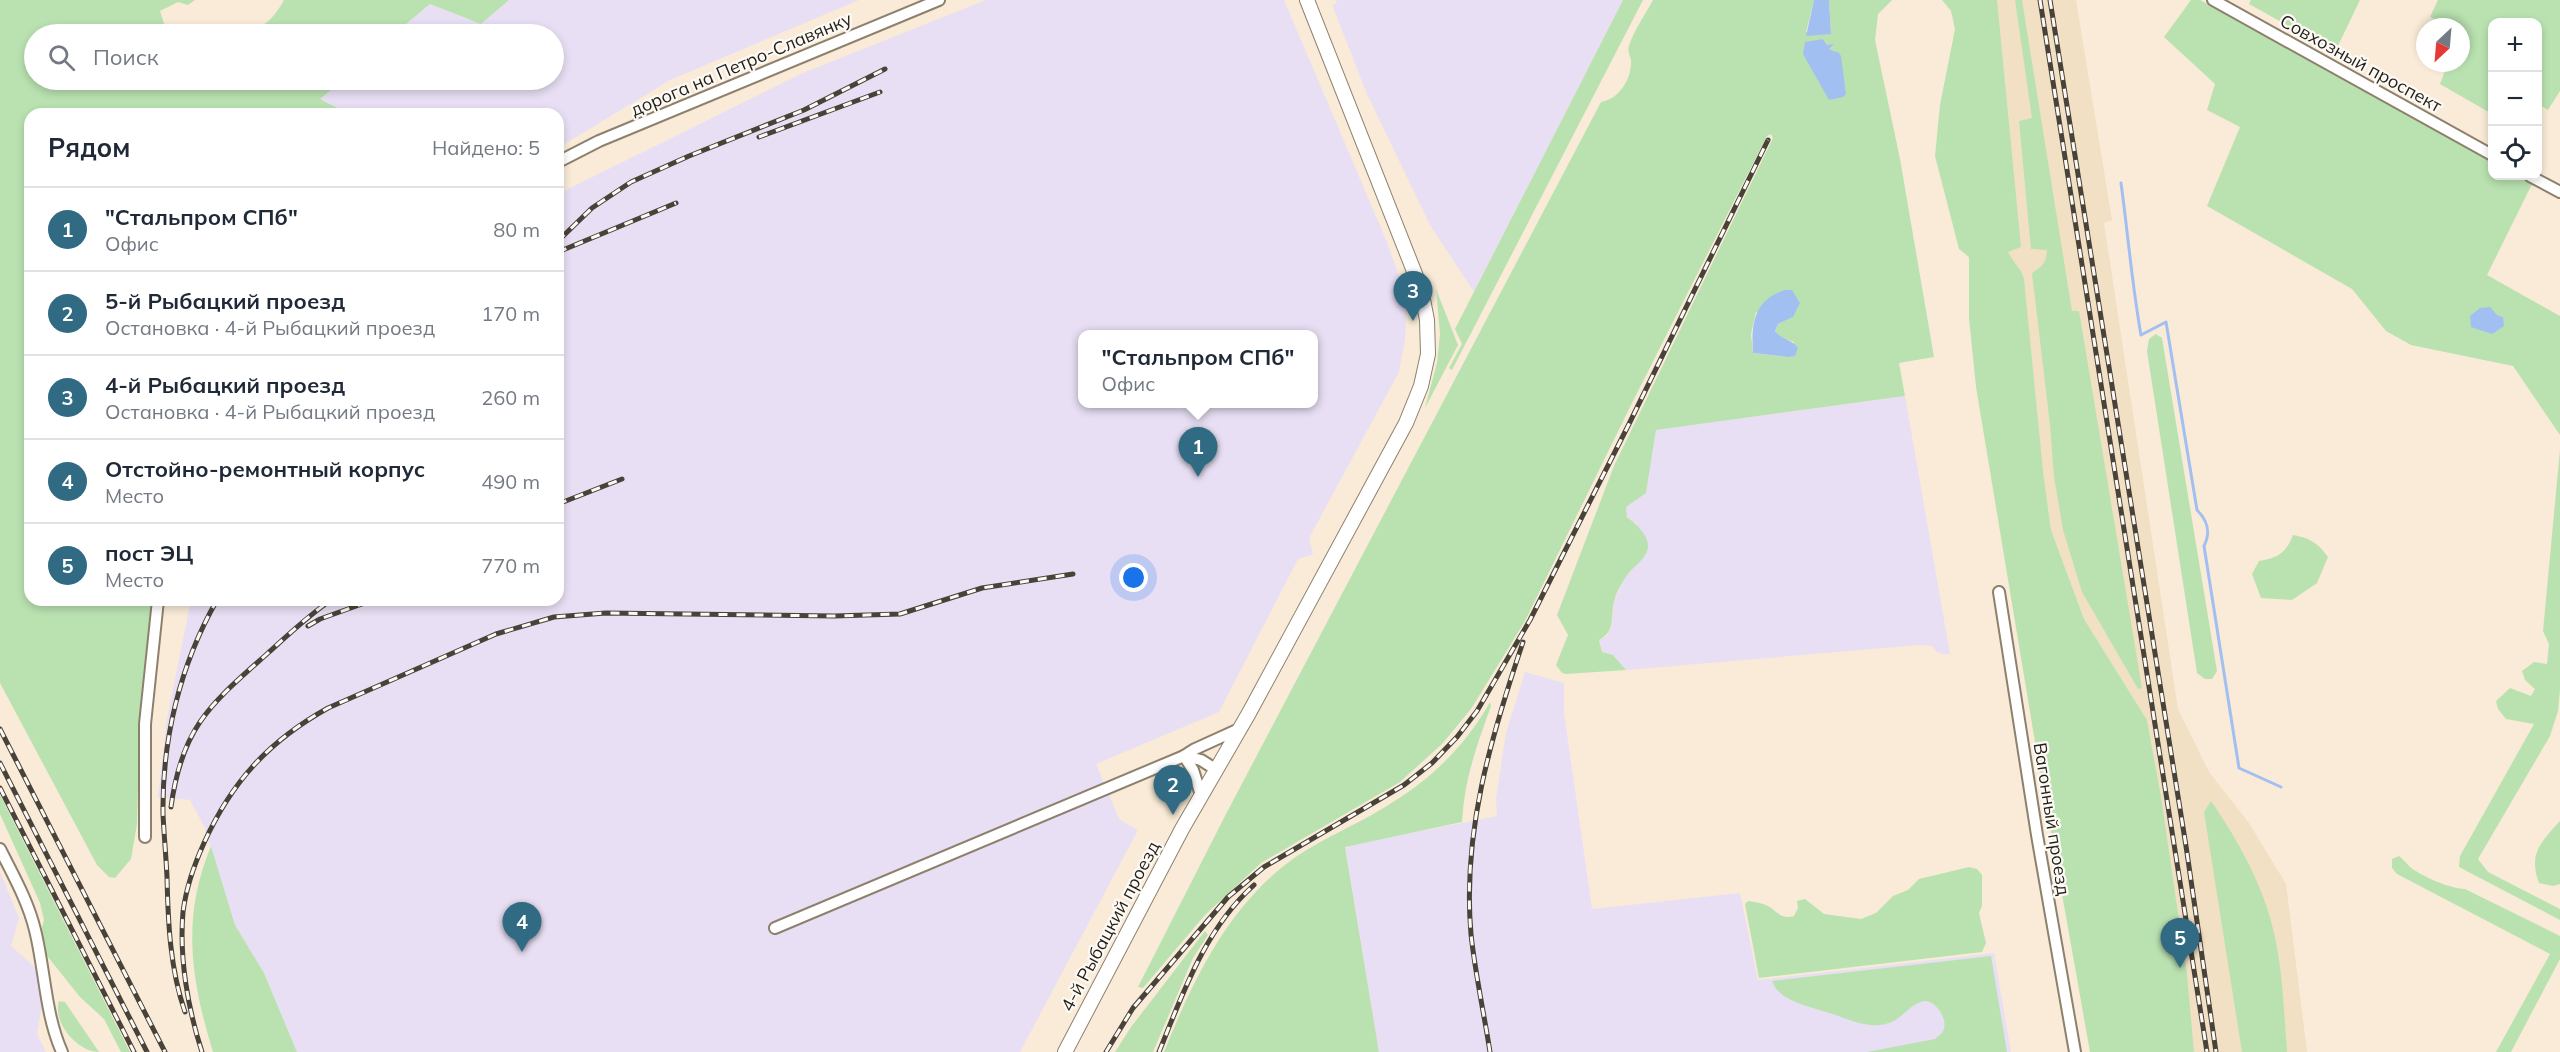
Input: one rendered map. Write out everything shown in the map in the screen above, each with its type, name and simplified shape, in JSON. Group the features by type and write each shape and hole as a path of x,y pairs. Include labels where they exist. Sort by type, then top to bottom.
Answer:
{"street":[{"name":"дорога на Петро-Славянку","path":"564,159 599,141 939,0"},
{"name":"4-й Рыбацкий проезд","path":"1065,1052 1215,769 1406,423 1421,386 1428,354 1425,302 1416,271 1307,0"},
{"name":"Совхозный проспект","path":"2213,0 2488,152"},
{"path":"2538,180 2560,192"},
{"name":"Вагонный проезд","path":"1999,592 2037,835 2075,1052"},
{"path":"145,837 145,724 157,606"},
{"path":"775,928 1184,756 1195,748 1239,729"},
{"path":"1184,756 1201,760 1215,769"},
{"path":"1184,756 1193,770 1201,795"},
{"path":"0,849 26,903 35,928 52,1026 62,1052"}],"shaded area":[{"path":"509,0 859,0 670,80 564,144 564,108 337,108 320,99 331,90 564,90 564,24 481,24"},
{"path":"986,0 1284,0 1386,240 1407,298 1405,339 1399,372 1309,538 1313,554 1298,559 1219,712 1096,764 1119,819 1138,830 1020,1052 297,1052 264,973 235,925 205,828 190,800 158,797 167,719 190,606 564,606 564,191 803,73"},
{"path":"1336,0 1623,0 1474,292 1430,225 1367,94 1332,5 1337,3"},
{"path":"1995,0 2076,0 2112,220 2104,223 2178,709 2209,772 2249,823 2286,884 2307,1052 2194,1052 2184,953 2161,796 2147,720 2084,619 2051,530 2043,471 2006,277"},
{"path":"430,4 481,24 406,24"},
{"path":"1905,396 1950,654 1937,652 1932,646 1920,645 1626,670 1613,655 1602,652 1599,640 1607,636 1612,626 1614,600 1626,576 1641,560 1637,524 1627,517 1626,507 1646,493 1656,430"},
{"path":"1525,672 1564,683 1564,713 1592,909 1740,893 1758,980 1994,953 2011,1052 1379,1052 1345,846 1497,816 1496,799 1506,733"},
{"path":"0,872 19,918 11,946 38,970 42,1004 37,1034 46,1052 0,1052"}],"green space":[{"path":"0,0 195,0 188,5 178,2 160,11 164,24 24,24 24,90 331,90 320,99 337,108 24,108 24,606 153,606 140,722 137,824 131,859 115,878 109,877 97,865 0,683"},
{"path":"284,0 509,0 481,24 430,4 406,24 265,24"},
{"path":"1623,0 1643,0 1452,370 1449,368 1462,344 1455,329"},
{"path":"1653,0 1814,0 1806,32 1831,34 1829,0 1892,0 1878,14 1875,40 1900,159 1934,357 1899,363 1905,396 1656,430 1646,493 1626,507 1627,517 1646,538 1647,551 1620,587 1613,604 1611,627 1609,632 1599,640 1602,652 1613,655 1626,670 1562,673 1556,665 1568,635 1557,615 1614,466 1773,138 1771,134 1767,136 1525,621 1471,709 1442,744 1400,782 1261,863 1205,915 1143,988 1138,987 1226,814 1601,102 1614,97 1624,87 1631,67 1629,46","holes":["1823,39 1827,45 1833,45 1828,49 1835,51 1840,97 1833,98","1756,312 1793,317 1778,324 1775,331 1780,337 1794,342 1788,357 1753,353 1751,334"]},
{"path":"1942,0 1997,0 2021,247 2008,252 2024,279 2051,530 2084,619 2147,720 2161,796 2187,974 2194,1052 2090,1052 2034,736 1976,387 1969,318 1969,257 1959,249 1935,156 1940,105 1955,29 1951,11"},
{"path":"2015,0 2022,0 2072,311 2079,311 2142,688 2138,689 2082,592 2063,530 2054,477 2032,273 2043,264 2047,250 2031,249 2019,121 2032,118"},
{"path":"2191,0 2200,0 2488,158 2488,180 2529,180 2533,182 2487,275 2560,316 2560,435 2513,366 2411,345 2386,331 2352,289 2207,206 2240,127 2207,110 2215,84 2164,37"},
{"path":"2251,0 2360,0 2335,52 2249,4"},
{"path":"2438,0 2560,0 2560,91 2548,110 2542,106 2542,18 2488,18 2488,112 2440,84 2445,72 2470,72 2470,18 2430,17"},
{"path":"1436,289 1458,345 1425,408 1437,363 1440,334"},
{"path":"2156,334 2162,338 2217,671 2212,679 2205,679 2197,673 2147,351 2149,339"},
{"path":"2560,450 2560,689 2558,711 2550,736 2478,859 2488,872 2560,909 2560,920 2459,867 2460,856 2534,724 2506,719 2498,709 2496,701 2510,688 2531,696 2535,689 2525,680 2522,671 2534,662 2547,664 2549,644 2543,631"},
{"path":"2293,535 2313,542 2328,557 2317,583 2292,600 2261,598 2252,574 2259,561 2276,556 2284,550"},
{"path":"1490,702 1491,706 1469,777 1462,822 1345,847 1379,1052 1164,1052 1211,953 1225,930 1260,888 1293,859 1379,811 1422,782 1460,745"},
{"path":"0,795 130,1052 121,1052 104,1019 80,997 44,952 40,935 44,920 40,903 0,814"},
{"path":"2211,801 2249,864 2270,916 2283,992 2287,1052 2242,1052 2204,812"},
{"path":"2560,821 2560,884 2553,886 2539,883 2535,864 2538,849"},
{"path":"211,846 235,925 264,973 297,1052 213,1052 199,1000 192,949 196,898"},
{"path":"2399,856 2415,871 2429,878 2452,887 2465,889 2560,936 2560,959 2511,1052 2496,1052 2550,954 2397,874 2392,868 2392,859"},
{"path":"1969,867 1977,869 1982,875 1982,906 1979,913 1986,943 1982,952 1759,978 1745,904 1748,901 1766,905 1783,916 1790,917 1794,916 1798,908 1797,901 1805,899 1824,914 1861,919 1876,913 1893,896 1908,890 1919,879"},
{"path":"1205,931 1208,935 1193,958 1153,1052 1115,1052 1131,1027"},
{"path":"1991,956 2007,1052 1867,1052 1935,1039 1944,1028 1941,1013 1934,1004 1925,1001 1916,1004 1889,1023 1865,1024 1795,1002 1781,993 1772,981"},
{"path":"59,1001 65,1002 99,1052 83,1047 68,1035 59,1018"}],"water":[{"path":"1814,0 1829,0 1831,34 1806,36"},
{"path":"1823,39 1827,45 1834,44 1829,49 1841,56 1846,94 1843,97 1829,100 1803,54 1805,42"},
{"path":"1792,290 1800,303 1793,317 1778,324 1775,331 1798,348 1795,356 1753,353 1754,323 1761,306 1775,294"},
{"path":"2490,307 2497,315 2503,317 2504,326 2492,334 2471,327 2470,316 2480,308"}],"waterway":[{"path":"2121,183 2141,335 2166,322 2197,510 2204,518 2207,527 2204,546 2239,768 2281,787"}],"railway":[{"path":"2040,0 2207,1052"},
{"path":"2050,0 2186,846 2216,1052"},
{"path":"564,235 592,208 631,182 804,110 885,69"},
{"path":"759,137 880,92"},
{"path":"1106,1052 1133,1008 1228,897 1264,867 1404,785 1432,763 1457,737 1477,711 1530,620 1768,140"},
{"path":"564,250 676,203"},
{"path":"564,502 622,479"},
{"path":"202,1052 189,1001 182,947 183,912 194,868 204,843 227,800 254,765 288,734 328,708 496,634 554,617 606,613 834,616 900,614 982,588 1073,574"},
{"path":"185,1012 176,979 171,945 163,814 164,786 170,730 183,676 214,606"},
{"path":"171,807 183,756 191,736 202,719 230,687 322,606"},
{"path":"308,626 320,619 356,606"},
{"path":"1490,1052 1471,934 1469,896 1471,859 1475,822 1490,750 1523,642"},
{"path":"0,729 165,1052"},
{"path":"0,763 147,1052"},
{"path":"0,788 134,1052"},
{"path":"1159,1052 1197,963 1222,921 1254,885"}],"place":[{"name":"4-й Рыбацкий проезд","path":"1413,321"},
{"name":"\"Стальпром СПб\"","path":"1198,477"},
{"name":"5-й Рыбацкий проезд","path":"1173,815"},
{"name":"Отстойно-ремонтный корпус","path":"522,952"},
{"name":"пост ЭЦ","path":"2180,968"}]}
